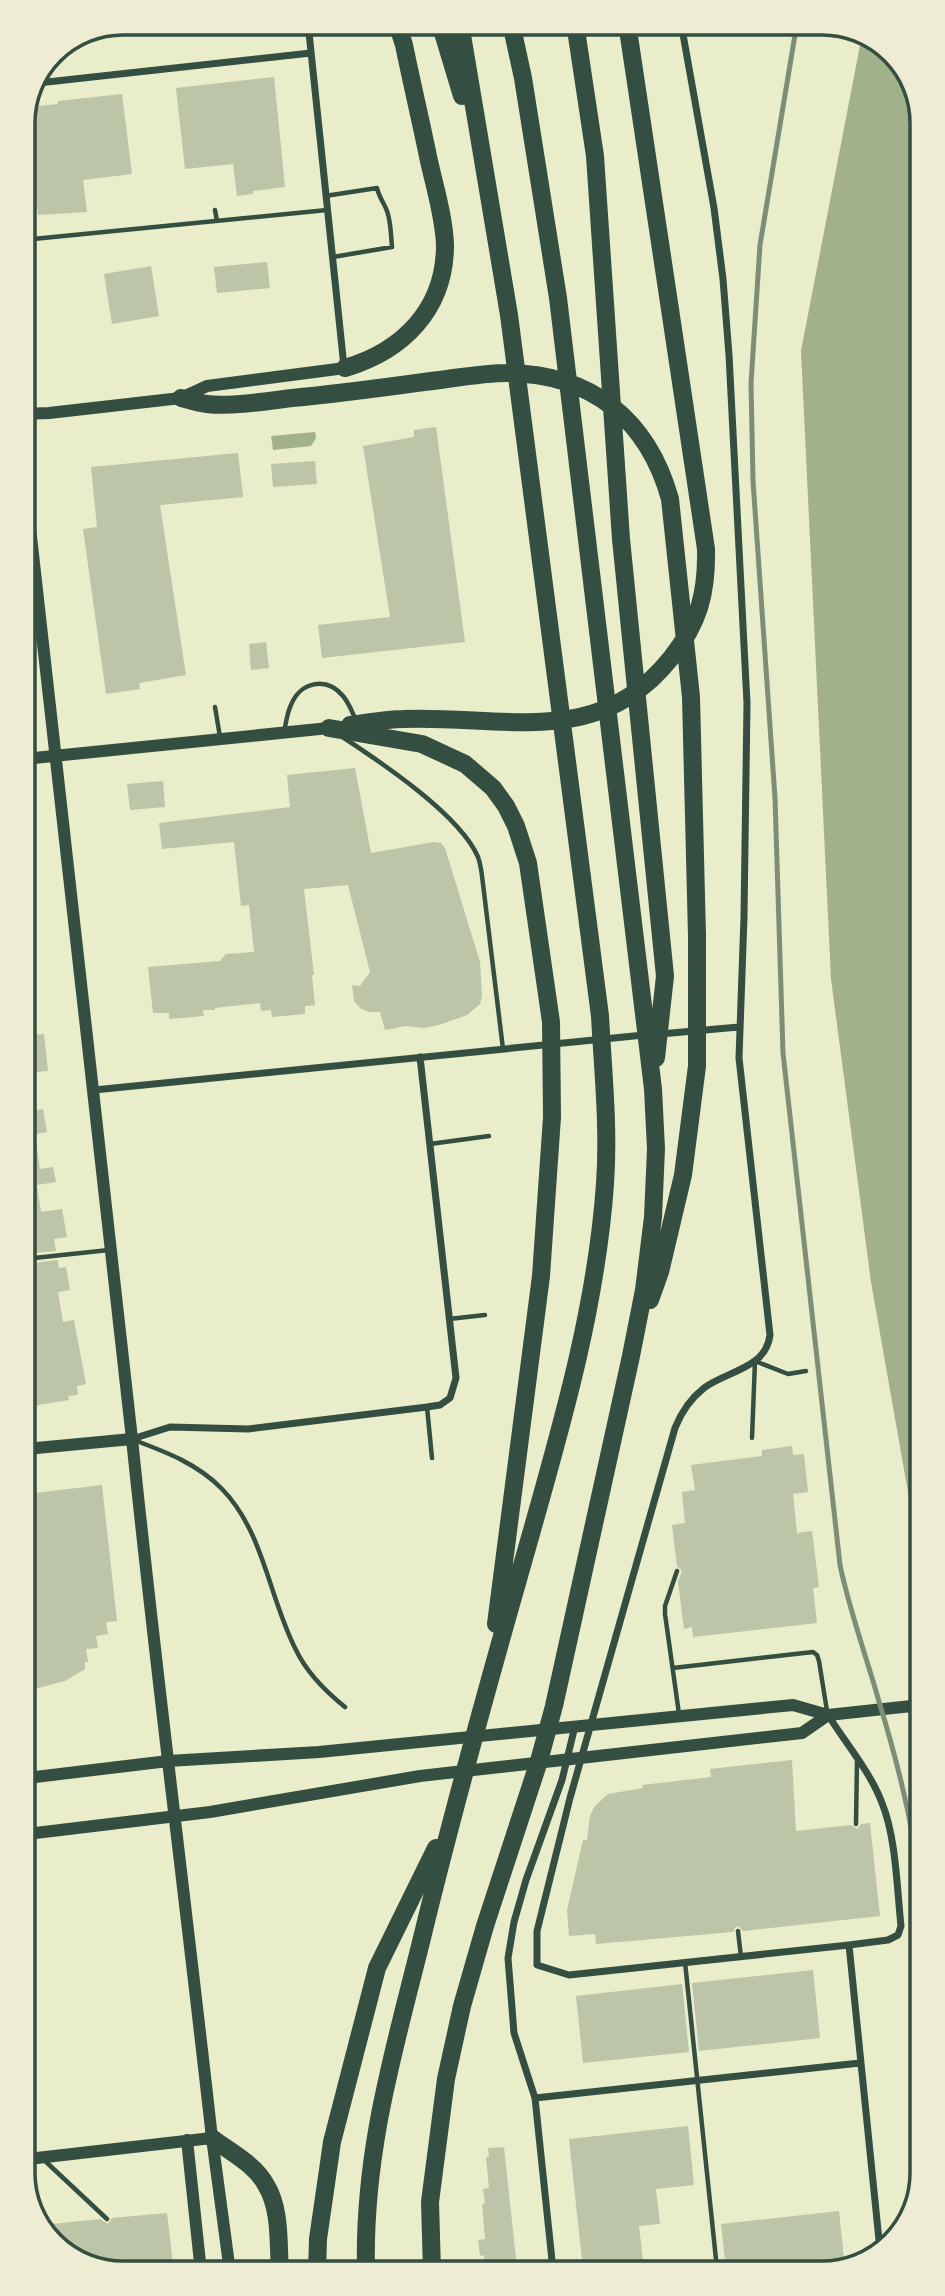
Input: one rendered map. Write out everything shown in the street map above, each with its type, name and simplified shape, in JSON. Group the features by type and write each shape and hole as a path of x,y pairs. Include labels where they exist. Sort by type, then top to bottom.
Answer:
{"highway":[{"path":"345,368 385,353 414,328 433,298 443,265 443,223 401,35"},
{"path":"444,35 481,156"},
{"path":"366,2261 370,2169 379,2109 451,1817 563,1421 595,1271 605,1183 605,1102 600,1016 510,328 462,35"},
{"path":"432,2261 429,2202 446,2080 485,1926 539,1761 554,1706 631,1356 653,1217 656,1149 653,1089 558,298 514,35"},
{"path":"577,35 596,156 621,539 665,976 653,1089"},
{"path":"620,35 640,103"},
{"path":"329,728 402,719 551,722 579,718 610,708 636,693 660,672 680,647 698,615 704,594 706,549 629,35"},
{"path":"181,398 210,404 267,401 487,374 525,374 576,386 599,397 633,426 650,448 662,472 670,499 691,697 697,936 697,1066 683,1175 660,1272 631,1356"},
{"path":"329,728 422,744 466,764 493,788 506,806 528,863 551,1022 552,1117 541,1276 489,1681"},
{"path":"317,2261 331,2142 377,1968 451,1817"},
{"path":"212,2138 249,2165 266,2184 274,2204 279,2261"}],"main road":[{"path":"35,414 181,398 207,386 345,368"},
{"path":"35,574 174,1817 229,2261"},
{"path":"35,758 329,728"},
{"path":"35,1449 132,1439"},
{"path":"35,1777 168,1761 318,1752 793,1705 828,1715 910,1706"},
{"path":"35,1833 174,1817 420,1776 802,1733 828,1715"},
{"path":"35,2158 212,2138"},
{"path":"187,2140 200,2261"}],"street":[{"path":"309,35 345,368"},
{"path":"683,35 716,221 729,355 747,703 739,1063 770,1335 764,1353 755,1361 705,1387 690,1402 675,1429 570,1798 537,1931 537,1965 565,1975 849,1945 892,1939 898,1935 901,1926 892,1847 884,1808 876,1789 828,1715"},
{"path":"45,82 311,53"},
{"path":"94,1090 739,1027"},
{"path":"132,1439 170,1427 248,1429 427,1408 440,1405 450,1398 456,1378 420,1057"},
{"path":"552,2261 535,2098 514,2033 508,1958 514,1922 526,1880 562,1780 575,1725"},
{"path":"849,1945 879,2240"},
{"path":"535,2098 860,2063"}],"lane":[{"path":"325,196 377,188 387,211 390,229 392,247 333,257"},
{"path":"215,210 216,221"},
{"path":"35,238 164,223 216,221 327,210"},
{"path":"284,732 290,706 296,696 302,688 317,684 328,685 342,695 358,724"},
{"path":"215,707 220,738"},
{"path":"329,728 437,807 457,825 478,858 484,884 503,1049"},
{"path":"430,1144 488,1136"},
{"path":"35,1258 111,1250"},
{"path":"449,1320 485,1315"},
{"path":"752,1438 755,1361 788,1374 806,1371"},
{"path":"427,1408 432,1458"},
{"path":"132,1439 189,1463 211,1478 231,1499 251,1534 296,1650 317,1681 345,1707"},
{"path":"677,1571 665,1606 680,1716"},
{"path":"673,1668 813,1652 819,1661 828,1715"},
{"path":"856,1824 857,1760"},
{"path":"738,1931 741,1957"},
{"path":"685,1962 716,2261"},
{"path":"35,2159 107,2219"}],"shaded area":[{"path":"860,44 876,53 895,74 905,94 910,122 910,1504 871,1282 831,979 801,351"},
{"path":"315,432 316,438 311,446 273,450 271,436"}],"building":[{"path":"274,77 285,187 237,196 233,164 185,169 176,88"},
{"path":"122,94 132,174 83,180 87,212 38,215 35,117 37,106 58,104 58,101"},
{"path":"267,262 270,288 217,293 214,267"},
{"path":"151,266 159,316 112,324 104,274"},
{"path":"436,427 465,642 322,658 318,625 390,617 363,446 414,437 414,430"},
{"path":"238,453 243,497 160,505 186,675 139,683 140,689 106,694 83,529 97,527 91,467"},
{"path":"315,461 317,484 273,487 271,464"},
{"path":"266,642 269,668 251,670 249,644"},
{"path":"355,768 371,853 434,842 441,843 445,848 480,962 480,1004 467,1015 439,1025 424,1028 405,1026 385,1030 380,1012 361,1009 354,1001 352,985 360,986 370,972 348,885 304,889 315,1005 305,1006 305,1014 272,1017 271,1010 261,1011 260,1003 203,1010 204,1016 169,1019 169,1013 153,1013 148,967 220,961 226,954 254,952 249,905 241,906 234,842 162,849 159,823 290,807 287,775"},
{"path":"163,781 165,807 130,810 127,784"},
{"path":"44,1034 48,1071 35,1072 35,1035"},
{"path":"43,1109 47,1132 35,1134 35,1110"},
{"path":"35,1134 40,1169 53,1167 56,1182 37,1185 41,1212 62,1209 67,1237 54,1239 56,1251 35,1253"},
{"path":"58,1260 59,1268 66,1267 70,1290 58,1292 63,1322 74,1320 86,1384 77,1386 78,1395 68,1396 69,1400 35,1406 35,1263"},
{"path":"792,1446 793,1455 804,1454 808,1492 793,1494 797,1533 812,1531 819,1587 813,1588 817,1623 693,1637 692,1627 684,1629 678,1582 682,1571 677,1566 672,1525 685,1523 682,1492 695,1490 691,1465 762,1456 762,1450"},
{"path":"102,1485 117,1621 106,1622 108,1634 96,1636 98,1648 86,1649 88,1662 85,1662 85,1669 65,1681 35,1689 35,1493"},
{"path":"792,1760 796,1831 851,1825 857,1829 861,1824 870,1823 880,1916 743,1931 738,1926 733,1932 596,1944 595,1934 569,1936 567,1910 583,1840 587,1840 594,1807 608,1794 643,1788 642,1785 711,1777 710,1769"},
{"path":"813,1970 820,2038 699,2051 692,1983"},
{"path":"682,1984 689,2052 583,2063 576,1996"},
{"path":"688,2126 694,2185 656,2189 660,2224 639,2226 643,2261 582,2261 569,2139"},
{"path":"504,2147 516,2261 485,2261 484,2255 480,2256 478,2240 485,2239 483,2189 489,2188 486,2157 489,2157 488,2148"},
{"path":"839,2211 844,2258 822,2261 725,2261 721,2224"},
{"path":"167,2213 173,2261 117,2261 100,2258 69,2243 51,2224 100,2219 108,2224 112,2218"}],"railway":[{"path":"795,35 760,245 751,383 753,481 775,798 783,1053 840,1565 900,1775 910,1822"}]}
